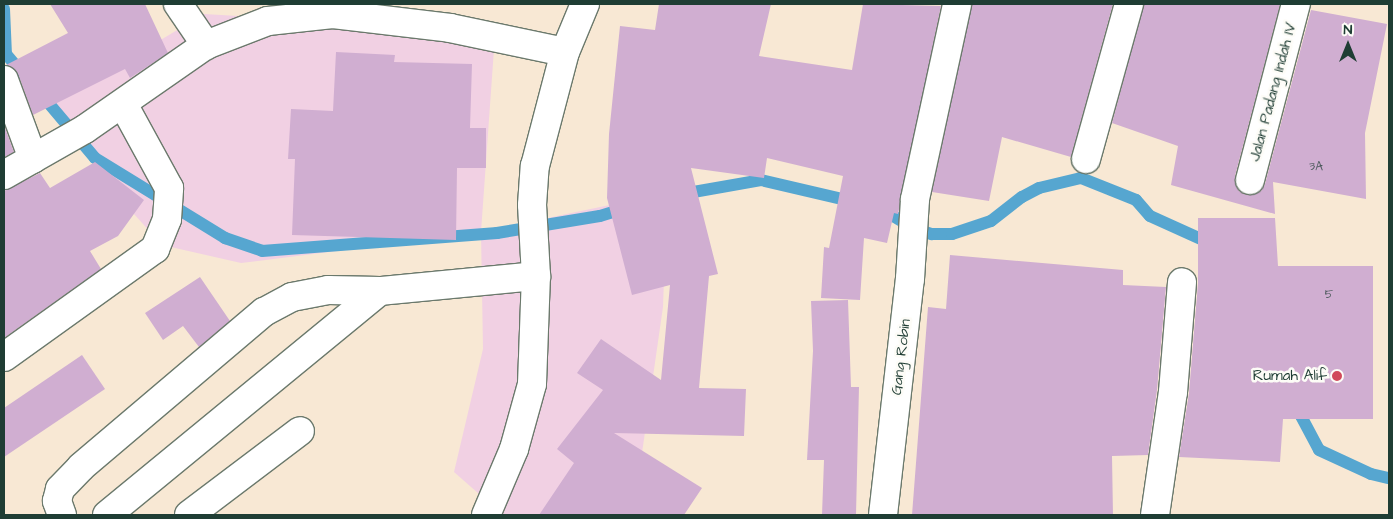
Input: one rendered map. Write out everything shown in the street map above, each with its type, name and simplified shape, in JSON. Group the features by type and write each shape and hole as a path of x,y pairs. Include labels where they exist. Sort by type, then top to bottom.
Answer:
{"street":[{"path":"178,4 206,45"},
{"path":"486,515 514,449 532,384 536,268 532,205 542,131 565,52 586,4"},
{"name":"Gang Robin","path":"883,515 910,279 916,199 956,4"},
{"path":"1086,160 1129,4"},
{"name":"Jalan Padang Indah IV","path":"1250,180 1296,4"},
{"path":"4,176 85,129 206,45 268,21 337,9 450,28 565,52"},
{"path":"4,80 40,155"},
{"path":"4,357 155,249 167,219 169,188 123,104"},
{"path":"62,515 57,501 60,489 81,467 264,312 292,297 328,290 380,291 536,268"},
{"path":"1155,515 1173,392 1182,282"},
{"path":"107,515 380,291"},
{"path":"189,515 300,431"}],"shaded area":[{"path":"204,14 312,20 494,49 481,232 667,193 663,307 642,453 626,515 503,515 454,472 483,349 481,233 241,263 162,245 124,203 52,105"}],"building":[{"path":"50,4 145,4 168,53 130,78 125,69 33,115 18,74 6,65 68,33"},
{"path":"659,4 771,4 759,56 852,70 863,4 941,6 898,214 894,213 887,243 864,238 860,300 821,298 824,247 829,248 843,176 767,158 764,178 691,168 718,274 709,276 699,388 746,389 744,436 614,433 702,488 684,515 539,515 574,463 557,449 603,390 577,373 601,339 661,380 670,285 632,295 607,198 609,134 620,26 655,30"},
{"path":"972,4 1113,4 1071,157 1002,137 989,201 932,192"},
{"path":"1144,4 1280,5 1235,176 1239,191 1247,195 1261,191 1265,184 1311,10 1387,24 1365,133 1366,199 1273,182 1275,214 1171,185 1178,146 1112,123"},
{"path":"336,52 395,55 394,62 472,64 470,128 486,128 486,168 457,168 456,240 292,235 295,159 288,159 291,109 333,111"},
{"path":"4,125 14,152 4,157"},
{"path":"95,162 144,200 118,236 90,251 101,269 4,338 4,191 40,173 50,188"},
{"path":"1198,218 1275,218 1278,266 1373,266 1373,419 1283,419 1280,462 1179,457 1189,393 1198,283"},
{"path":"950,255 1123,270 1123,285 1166,287 1157,390 1148,455 1112,456 1113,515 912,515 928,307 946,309"},
{"path":"200,277 230,321 199,347 183,326 163,340 145,313"},
{"path":"848,300 851,387 859,387 856,515 822,515 824,460 807,460 813,351 811,301"},
{"path":"82,355 105,389 4,457 4,408"}],"waterway":[{"path":"4,9 6,54 23,74"},
{"path":"40,93 95,158 225,238 262,251 497,233 600,216 626,208"},
{"path":"880,208 913,228 932,234 952,234 991,221 1022,197 1039,188 1081,178 1136,200 1150,216 1212,244"},
{"path":"682,194 761,180 855,202"},
{"path":"1298,404 1301,416 1319,450 1371,474 1389,478"}],"place":[{"name":"Rumah Alif","path":"1337,376"}]}
